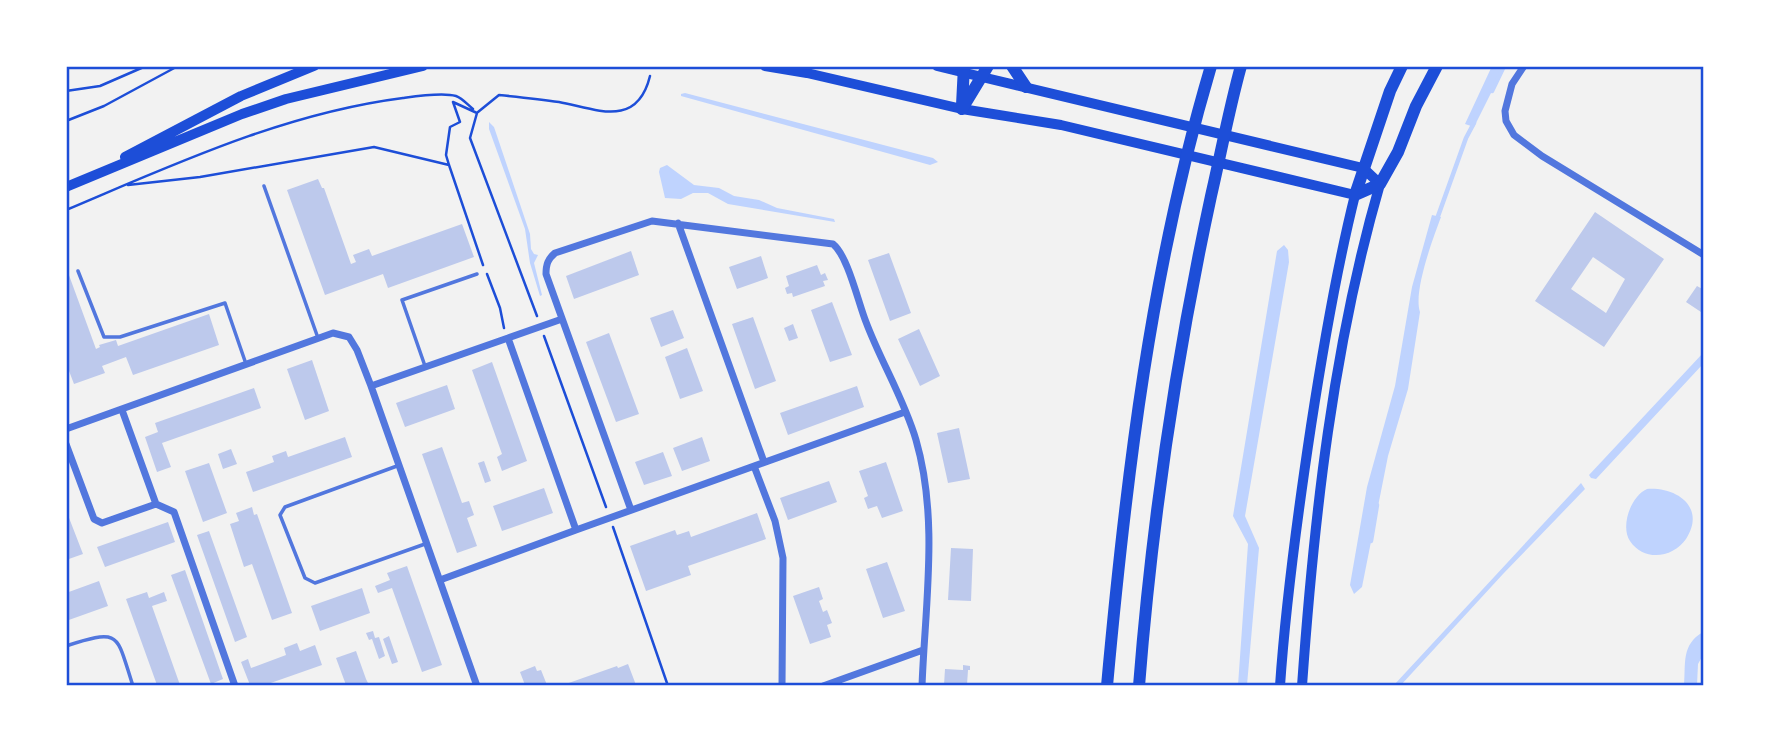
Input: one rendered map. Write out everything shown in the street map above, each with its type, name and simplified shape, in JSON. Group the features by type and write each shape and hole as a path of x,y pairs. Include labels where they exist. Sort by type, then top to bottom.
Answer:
{"highway":[{"path":"1012,66 1026,87"},
{"path":"1107,685 1119,552 1142,377 1170,230 1209,66"},
{"path":"1139,685 1152,547 1169,414 1201,245 1241,66"},
{"path":"1355,195 1390,91 1402,66"},
{"path":"1355,195 1380,184 1398,152 1416,106 1437,66"},
{"path":"962,109 964,69"},
{"path":"962,109 985,72"}],"main road":[{"path":"71,185 241,96 314,66"},
{"path":"71,185 242,114 286,99 423,66"},
{"path":"765,66 807,73 962,109 1060,124 1355,195 1337,264 1297,514 1280,685"},
{"path":"936,66 985,72 1026,87 1363,168 1380,184 1352,292 1333,405 1315,536 1302,685"}],"street":[{"path":"1524,66 1512,85 1505,111 1506,121 1514,135 1542,156 1703,255"},
{"path":"631,510 546,274 547,261 555,253 645,222 659,221 836,246 905,412 921,460 928,511 922,685"},
{"path":"678,223 764,462"},
{"path":"371,386 562,320"},
{"path":"67,428 333,333 349,337 371,386 477,685"},
{"path":"508,338 576,530"},
{"path":"122,410 156,504"},
{"path":"440,580 905,412"},
{"path":"66,444 94,519 102,523 156,504 174,512 235,685"},
{"path":"754,466 775,521 783,558 782,685"},
{"path":"823,685 923,650"}],"lane":[{"path":"264,186 318,338"},
{"path":"78,271 104,337 120,337 225,303 246,364"},
{"path":"425,366 402,300 477,274"},
{"path":"399,465 285,507 280,515 305,578 315,583 427,544"},
{"path":"66,646 100,635 111,636 119,643 134,685"}],"path":[{"path":"66,91 100,86 146,66"},
{"path":"66,121 104,106 178,66"},
{"path":"650,76 647,89 639,99 630,108 619,112 594,112 560,102 499,95 477,113 470,138 668,685"},
{"path":"66,210 261,131 326,113 424,95 458,96 477,113"},
{"path":"477,113 453,102 460,122 450,127 446,155 508,338"},
{"path":"125,186 200,177 374,147 449,165"}],"water":[{"path":"1492,66 1504,67 1474,127 1465,124"},
{"path":"685,93 933,158 938,162 930,165 681,96"},
{"path":"489,122 494,127 530,234 531,249 538,255 534,263 542,295 540,296 530,263 525,229 489,129"},
{"path":"667,165 694,185 719,188 734,196 834,219 835,222 728,204 708,193 693,193 681,199 665,198 659,172 660,168"},
{"path":"1432,215 1441,217 1421,279 1420,312 1408,389 1388,456 1362,587 1354,594 1350,585 1367,487 1395,386 1412,287"},
{"path":"1284,245 1288,250 1289,262 1245,516 1259,548 1247,685 1238,685 1248,544 1233,516 1277,251"},
{"path":"1703,353 1703,364 1596,479 1591,478 1589,475"},
{"path":"1581,483 1585,489 1401,685 1394,685"},
{"path":"1647,489 1658,489 1678,496 1691,509 1693,518 1686,539 1666,554 1650,555 1643,552 1636,548 1627,535 1627,520 1632,505"},
{"path":"1703,632 1703,655 1698,664 1697,685 1684,685 1688,649"}],"building":[{"path":"318,179 324,188 351,264 356,262 353,255 369,249 372,256 462,224 474,257 388,288 383,274 325,295 287,190"},
{"path":"1595,212 1664,259 1604,347 1535,301","holes":["1593,257 1625,279 1606,313 1571,289"]},
{"path":"631,251 639,275 574,299 566,276"},
{"path":"889,253 911,313 890,321 868,260"},
{"path":"761,256 768,278 737,289 729,267"},
{"path":"817,265 821,275 825,273 828,280 823,281 825,286 793,297 792,293 787,294 785,288 789,286 786,276"},
{"path":"66,267 96,349 99,345 116,340 118,346 209,314 219,345 133,375 126,357 102,366 105,373 74,384 66,363"},
{"path":"1697,286 1704,290 1704,314 1686,302"},
{"path":"832,302 852,355 830,362 811,310"},
{"path":"673,310 684,338 661,347 650,318"},
{"path":"753,317 776,381 755,389 732,324"},
{"path":"793,324 798,338 789,341 784,328"},
{"path":"919,329 940,376 920,386 898,339"},
{"path":"609,333 639,414 616,422 586,342"},
{"path":"687,348 703,391 680,399 665,357"},
{"path":"312,360 329,411 305,420 287,369"},
{"path":"492,362 527,461 502,471 497,457 502,454 472,370"},
{"path":"447,385 455,409 405,427 396,403"},
{"path":"857,386 864,407 788,435 780,413"},
{"path":"254,388 261,408 162,443 171,467 157,472 145,437 158,432 155,423"},
{"path":"959,428 970,479 948,483 937,433"},
{"path":"345,437 352,457 253,492 246,472 274,462 272,456 286,451 288,457"},
{"path":"702,437 710,461 682,471 673,448"},
{"path":"442,447 462,503 469,501 474,515 467,518 477,546 457,553 422,454"},
{"path":"231,449 237,464 223,469 218,454"},
{"path":"663,452 672,476 644,485 635,462"},
{"path":"484,461 491,481 485,483 478,463"},
{"path":"886,462 903,511 882,518 877,506 868,509 864,498 868,496 859,471"},
{"path":"209,463 227,513 203,522 185,471"},
{"path":"829,481 837,502 788,520 780,498"},
{"path":"544,488 553,513 502,531 493,506"},
{"path":"252,507 254,515 257,514 292,613 272,620 252,564 244,567 230,524 239,521 236,513"},
{"path":"66,510 83,554 66,560"},
{"path":"757,513 766,539 688,566 691,575 646,591 630,546 675,530 677,535 689,531 691,537"},
{"path":"168,522 175,542 105,567 97,547"},
{"path":"209,531 247,637 235,642 197,535"},
{"path":"951,548 973,549 971,601 948,600"},
{"path":"887,562 905,611 883,618 866,569"},
{"path":"407,566 442,665 422,672 392,588 378,593 375,586 390,580 387,573"},
{"path":"185,570 223,679 211,684 171,575"},
{"path":"99,581 108,606 66,621 66,593"},
{"path":"819,587 823,599 819,601 823,612 827,610 832,623 827,625 831,637 810,644 793,596"},
{"path":"362,588 370,613 320,631 311,606"},
{"path":"147,592 149,598 164,592 167,601 152,606 180,685 157,685 126,599"},
{"path":"373,631 375,638 379,637 385,656 379,659 372,639 369,640 366,633"},
{"path":"389,636 398,662 392,664 383,639"},
{"path":"297,643 300,651 315,645 322,665 265,685 250,685 241,662 248,659 251,668 286,655 284,648"},
{"path":"356,651 369,685 346,685 336,658"},
{"path":"628,664 636,685 563,685 617,666 618,668"},
{"path":"963,665 970,666 967,685 944,685 945,669 963,670"},
{"path":"535,666 537,671 541,670 547,685 525,685 520,672"}],"waterway":[{"path":"1492,91 1504,66"},
{"path":"1437,219 1474,123"},
{"path":"1371,541 1377,505"}]}
